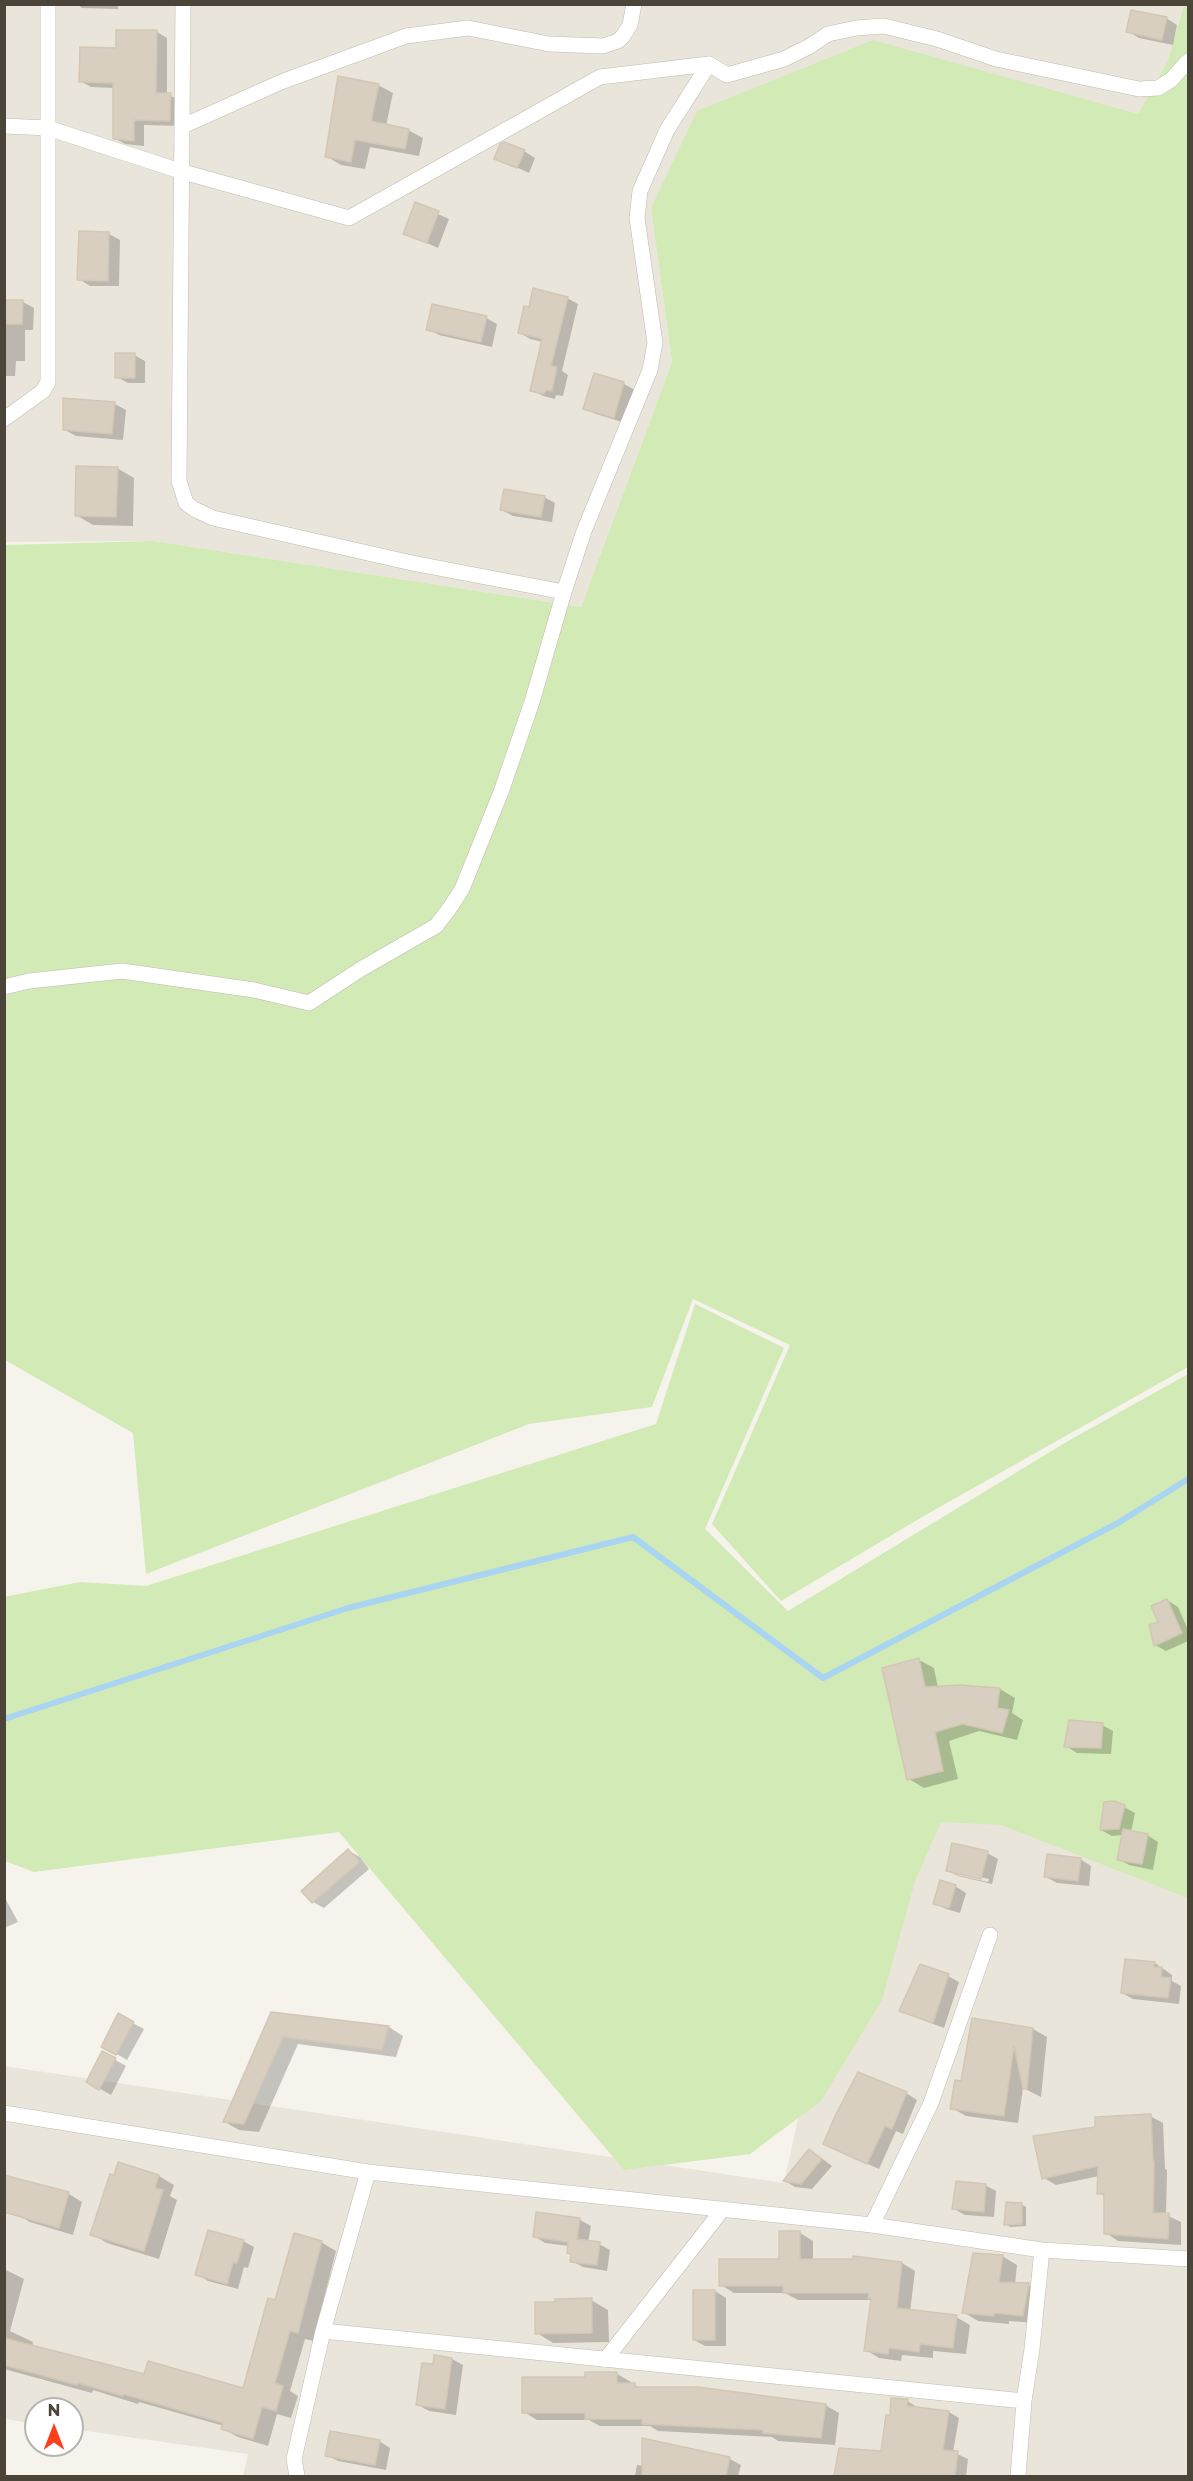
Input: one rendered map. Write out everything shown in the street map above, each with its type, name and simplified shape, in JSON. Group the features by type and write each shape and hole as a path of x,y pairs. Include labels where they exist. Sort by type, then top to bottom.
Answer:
{"street":[{"path":"4,419 43,391 48,382 48,4"},
{"path":"183,4 179,481 186,503 202,514 213,518 401,561 564,592"},
{"path":"183,126 281,82 406,36 468,28 549,44 603,46 618,41 623,36 630,25 634,4"},
{"path":"4,126 48,128 183,172 349,218 600,77 709,64 727,75 783,59 828,34 856,28 884,26 937,39 996,59 1139,89 1158,88 1175,76 1188,61"},
{"path":"4,987 29,981 122,971 254,990 309,1003 361,969 436,926 462,890 501,792 532,702 584,531 650,370 654,353 654,327 637,218 640,191 667,129 709,64"},
{"path":"872,2225 931,2103 990,1935"},
{"path":"4,2113 368,2172 872,2225 1042,2250 1188,2259"},
{"path":"297,2476 294,2459 323,2331 368,2172"},
{"path":"605,2360 723,2209"},
{"path":"1018,2476 1024,2401 1042,2250"},
{"path":"323,2331 1024,2401"}],"shaded area":[{"path":"4,5 1184,5 1168,60 1138,114 651,208 672,362 581,607 154,541 5,542"},
{"path":"1188,1552 1188,2476 243,2476 248,2454 84,2431 84,2397 24,2397 24,2422 5,2419 4,2066 784,2183 891,1685"}],"green space":[{"path":"1184,5 1188,5 1188,1367 929,1513 781,1601 712,1524 790,1345 693,1299 652,1407 529,1424 146,1574 133,1433 5,1360 5,545 154,541 581,607 672,362 651,208 697,111 873,40 1138,114 1168,60"},
{"path":"695,1304 784,1348 705,1529 788,1611 1068,1441 1188,1374 1188,1898 1001,1825 941,1822 915,1881 882,2000 821,2101 750,2154 624,2170 339,1832 34,1872 5,1861 4,1597 80,1582 146,1586 656,1424"}],"building":[{"path":"1131,10 1167,17 1162,40 1126,32"},
{"path":"116,30 157,30 156,93 171,93 170,121 134,120 134,141 113,139 113,83 79,82 80,47 116,48"},
{"path":"338,76 379,84 371,121 409,129 405,149 355,140 351,162 325,157"},
{"path":"504,142 525,150 517,168 494,159 500,144"},
{"path":"415,202 439,211 427,243 403,234"},
{"path":"79,231 109,232 108,281 77,280"},
{"path":"533,288 568,297 551,366 557,367 552,391 546,390 544,394 530,391 542,339 518,333 524,306 529,307"},
{"path":"4,300 23,300 22,324 4,324"},
{"path":"432,304 487,316 481,342 426,330"},
{"path":"115,353 135,353 135,378 115,378"},
{"path":"594,373 624,382 614,418 583,409"},
{"path":"63,398 115,402 112,434 63,430"},
{"path":"76,466 118,467 116,517 75,516"},
{"path":"504,489 545,496 541,517 500,510"},
{"path":"1167,1599 1182,1633 1154,1646 1149,1625 1158,1622 1151,1606"},
{"path":"919,1658 925,1687 960,1685 1000,1688 997,1708 1009,1710 1002,1733 963,1724 935,1732 943,1771 907,1780 882,1668"},
{"path":"1069,1720 1103,1723 1101,1748 1064,1747"},
{"path":"1114,1801 1125,1805 1119,1829 1100,1830 1104,1802"},
{"path":"1123,1829 1148,1834 1142,1864 1117,1860"},
{"path":"952,1843 988,1851 981,1879 946,1871"},
{"path":"348,1849 360,1862 312,1903 301,1891"},
{"path":"1047,1854 1081,1858 1078,1881 1044,1877"},
{"path":"940,1880 956,1885 949,1908 933,1904"},
{"path":"1125,1959 1155,1962 1154,1967 1162,1967 1161,1977 1171,1978 1168,1998 1121,1993"},
{"path":"920,1964 949,1974 933,2023 899,2011"},
{"path":"271,2012 389,2026 382,2050 283,2037 244,2124 223,2122"},
{"path":"118,2013 134,2022 116,2055 101,2047"},
{"path":"972,2018 1033,2028 1027,2089 1023,2089 1014,2046 1004,2116 950,2109 955,2080 961,2081"},
{"path":"102,2051 116,2058 99,2090 86,2082"},
{"path":"858,2072 907,2092 892,2129 885,2126 867,2164 823,2144"},
{"path":"1151,2114 1154,2161 1153,2213 1169,2213 1168,2239 1104,2234 1104,2194 1097,2194 1098,2166 1042,2179 1033,2136 1095,2127 1095,2117"},
{"path":"809,2149 822,2159 801,2184 783,2181"},
{"path":"118,2162 159,2175 155,2188 163,2190 144,2251 90,2235 110,2174 114,2175"},
{"path":"4,2175 69,2192 59,2228 4,2212"},
{"path":"956,2181 986,2184 984,2212 952,2209"},
{"path":"1006,2202 1022,2203 1022,2224 1004,2225"},
{"path":"536,2212 580,2218 577,2239 600,2242 597,2265 570,2262 571,2254 567,2253 568,2242 533,2237"},
{"path":"208,2230 244,2240 237,2263 233,2262 227,2284 195,2275"},
{"path":"779,2231 800,2231 800,2259 853,2259 853,2256 902,2262 897,2308 957,2315 953,2348 920,2344 919,2352 889,2348 888,2354 864,2351 871,2299 868,2298 869,2293 783,2293 783,2286 719,2286 719,2259 779,2259"},
{"path":"294,2233 322,2241 298,2333 290,2331 275,2383 283,2386 276,2411 262,2407 253,2439 221,2429 223,2423 123,2394 123,2396 78,2383 77,2385 4,2365 4,2338 144,2374 148,2361 243,2388 268,2298 275,2300"},
{"path":"973,2253 1003,2255 999,2282 1029,2283 1023,2316 962,2313"},
{"path":"693,2290 715,2290 715,2340 693,2340"},
{"path":"592,2298 592,2333 535,2334 535,2302"},
{"path":"434,2355 452,2358 445,2409 416,2405 422,2363 433,2364"},
{"path":"585,2372 617,2372 617,2383 635,2383 635,2387 698,2387 826,2404 821,2438 763,2433 763,2430 642,2424 642,2419 585,2419 585,2413 522,2413 522,2377 585,2377"},
{"path":"891,2398 908,2399 907,2406 949,2411 943,2450 958,2451 955,2476 834,2476 839,2448 881,2451 886,2415 890,2415"},
{"path":"330,2431 380,2440 375,2465 325,2456"},
{"path":"642,2438 730,2457 726,2476 642,2476"}],"waterway":[{"path":"4,1719 348,1608 633,1537 823,1678 1118,1523 1188,1479"}]}
